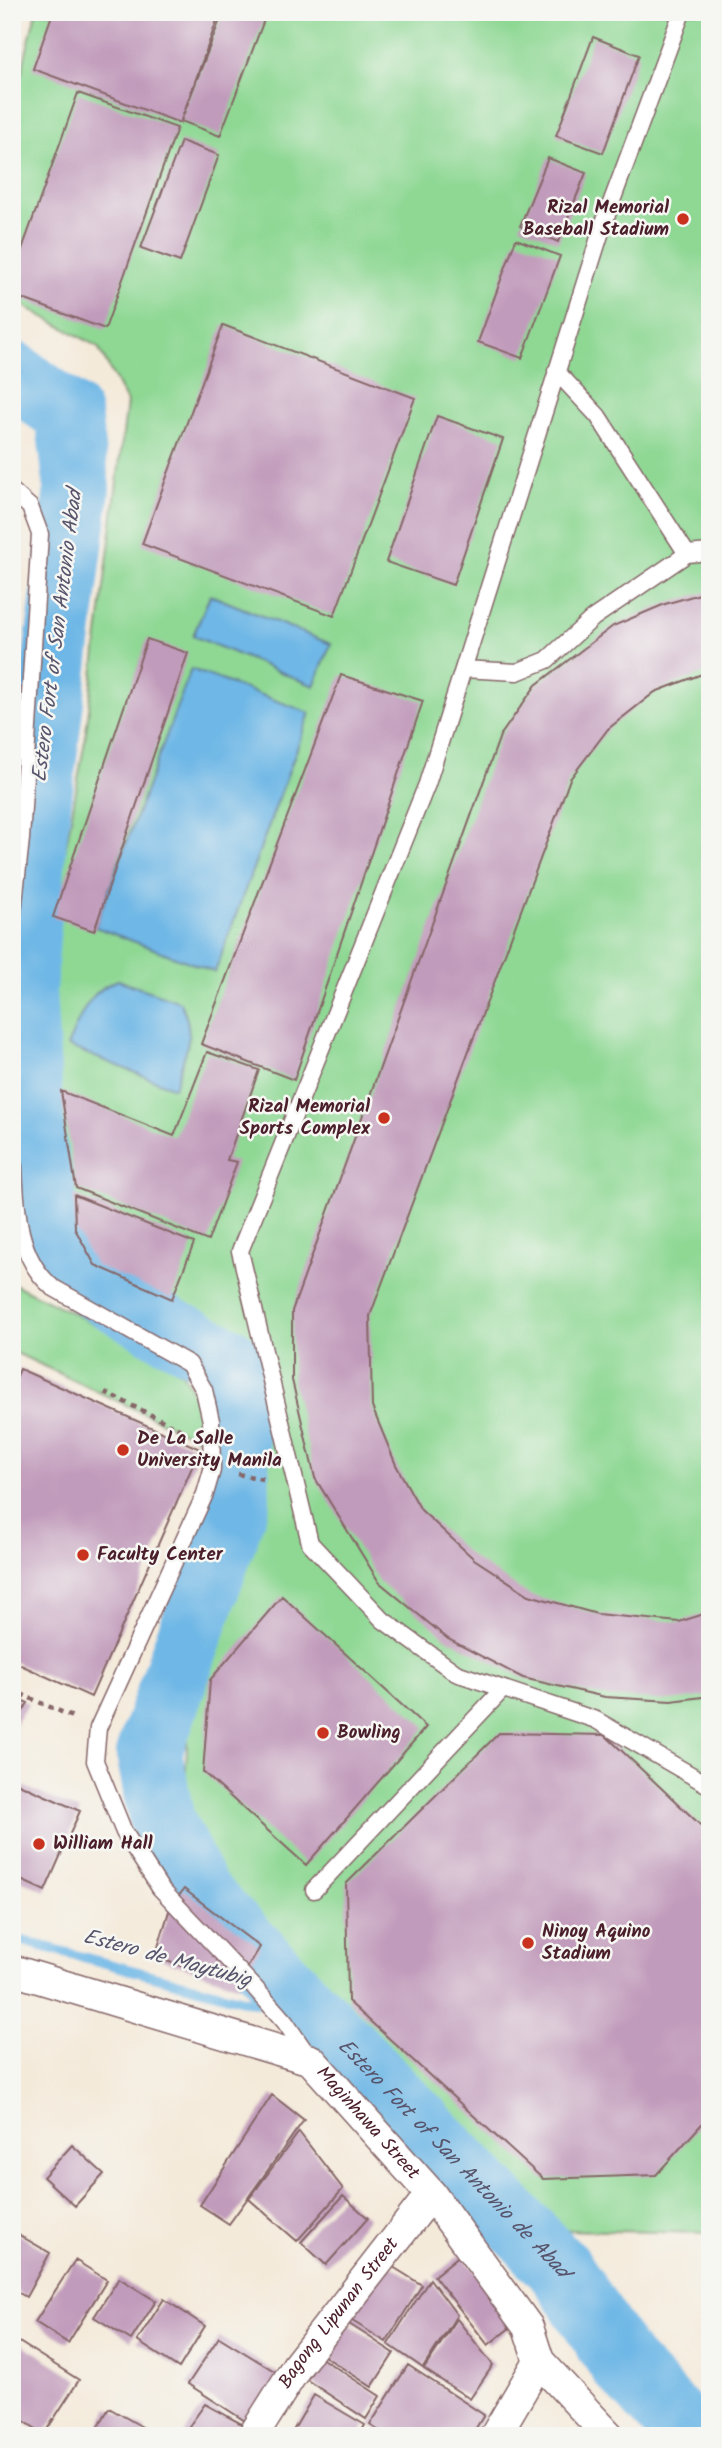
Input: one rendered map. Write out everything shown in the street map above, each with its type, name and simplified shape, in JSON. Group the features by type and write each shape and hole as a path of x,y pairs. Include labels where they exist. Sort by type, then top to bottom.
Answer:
{"street":[{"name":"Maginhawa Street","path":"12,1970 311,2060 431,2194 528,2327 538,2361 609,2436"},
{"name":"Bagong Lipunan Street","path":"253,2436 297,2366 431,2194"},
{"path":"495,2436 538,2361"}],"lane":[{"path":"682,12 603,225 427,784 240,1251 310,1543 383,1620 456,1673 596,1720 710,1786"},
{"path":"556,371 598,416 687,554"},
{"path":"12,491 30,507 40,534 21,839 12,921"},
{"path":"463,669 517,672 547,660 593,618 687,554 710,552"},
{"path":"12,1136 22,1245 38,1275 52,1287 189,1364 204,1390 211,1421 212,1470 205,1493 98,1728 95,1761 124,1832 160,1888 285,2022 311,2060"},
{"path":"314,1889 503,1689"}],"path":[{"path":"104,1392 211,1445"},
{"path":"226,1472 271,1480"},
{"path":"12,1690 98,1728"}],"green space":[{"name":"Rizal Memorial Sports Complex","path":"36,12 710,12 710,2233 559,2230 224,1886 184,1804 188,1729 274,1421 263,1370 238,1343 188,1321 73,1259 43,976 85,740 127,402 98,347 12,299 12,140 19,83"},
{"path":"12,1283 157,1355 183,1374 195,1396 200,1420 200,1440 12,1351"}],"water":[{"path":"210,595 331,644 314,686 193,636"},
{"path":"191,669 310,713 215,972 95,927"},
{"path":"118,980 180,1002 189,1035 174,1088 67,1046 92,998 107,985"}],"building":[{"path":"53,12 220,12 180,123 33,69"},
{"path":"223,12 267,12 220,136 181,121"},
{"path":"593,37 639,55 603,153 556,136"},
{"path":"78,93 177,128 105,329 12,295 12,277"},
{"path":"181,141 219,155 180,262 141,248"},
{"path":"548,158 586,173 558,242 520,226"},
{"path":"516,239 560,256 522,358 478,342"},
{"path":"223,325 415,398 334,616 142,544"},
{"path":"437,416 503,439 453,585 386,562"},
{"path":"710,591 710,671 655,692 608,729 570,779 370,1316 372,1407 396,1465 421,1510 474,1559 529,1595 597,1614 679,1622 710,1612 710,1696 671,1701 605,1697 523,1678 448,1639 379,1582 315,1478 292,1380 292,1311 500,736 536,685 613,626 665,604"},
{"path":"147,639 188,653 94,931 53,917"},
{"path":"341,675 423,701 294,1080 201,1044"},
{"path":"207,1052 259,1070 227,1160 237,1162 208,1241 76,1188 61,1091 174,1136"},
{"path":"74,1195 194,1243 172,1299 95,1265 75,1229"},
{"name":"Faculty Center","path":"20,1369 200,1449 91,1697 12,1661 12,1387"},
{"path":"282,1596 426,1727 306,1865 203,1772 210,1680"},
{"path":"12,1696 28,1703 12,1729"},
{"name":"Ninoy Aquino Stadium","path":"499,1733 605,1735 710,1834 710,2115 656,2175 543,2179 348,2001 346,1884"},
{"name":"William Hall","path":"12,1781 80,1811 45,1891 12,1876"},
{"path":"184,1889 260,1947 237,1985 155,1957 170,1908"},
{"path":"272,2095 304,2120 229,2224 200,2205"},
{"path":"299,2132 343,2189 297,2241 249,2199"},
{"path":"72,2145 104,2174 75,2206 43,2177"},
{"path":"343,2196 368,2218 326,2265 301,2242"},
{"path":"12,2231 50,2253 26,2297 12,2289"},
{"path":"461,2254 516,2323 488,2345 434,2276"},
{"path":"75,2260 107,2280 68,2343 35,2322"},
{"path":"385,2262 422,2285 386,2342 349,2319"},
{"path":"119,2278 156,2301 131,2340 94,2317"},
{"path":"430,2279 457,2315 423,2368 388,2344"},
{"path":"164,2299 205,2326 179,2368 137,2341"},
{"path":"457,2319 493,2365 470,2399 424,2369"},
{"path":"343,2320 394,2353 372,2387 321,2354"},
{"path":"219,2337 284,2377 253,2426 188,2384"},
{"path":"16,2340 79,2380 44,2434 12,2413 12,2346"},
{"path":"321,2358 380,2396 366,2419 307,2380"},
{"path":"408,2365 484,2415 471,2436 387,2436 370,2425"},
{"path":"314,2395 365,2425 359,2436 290,2436"},
{"path":"205,2404 251,2429 246,2436 182,2436"},
{"path":"109,2408 146,2429 142,2436 93,2436"}],"waterway":[{"name":"Estero Fort of San Antonio Abad","path":"12,374 68,414 77,489 34,839 23,991 32,1138 50,1231 61,1256 98,1289 161,1326 228,1359 235,1405 237,1501 149,1752 162,1822 198,1894 561,2270 622,2364 691,2436"},
{"name":"Estero de Maytubig","path":"12,1938 243,2000 312,2012"}],"place":[{"name":"Rizal Memorial Baseball Stadium","path":"683,219"},
{"name":"Rizal Memorial Sports Complex","path":"384,1118"},
{"name":"De La Salle University Manila","path":"123,1450"},
{"name":"Faculty Center","path":"83,1555"},
{"name":"Bowling","path":"323,1733"},
{"name":"William Hall","path":"39,1844"},
{"name":"Ninoy Aquino Stadium","path":"528,1943"}],"water label":[{"name":"Estero Fort of San Antonio de Abad","path":"452,2159"}]}
